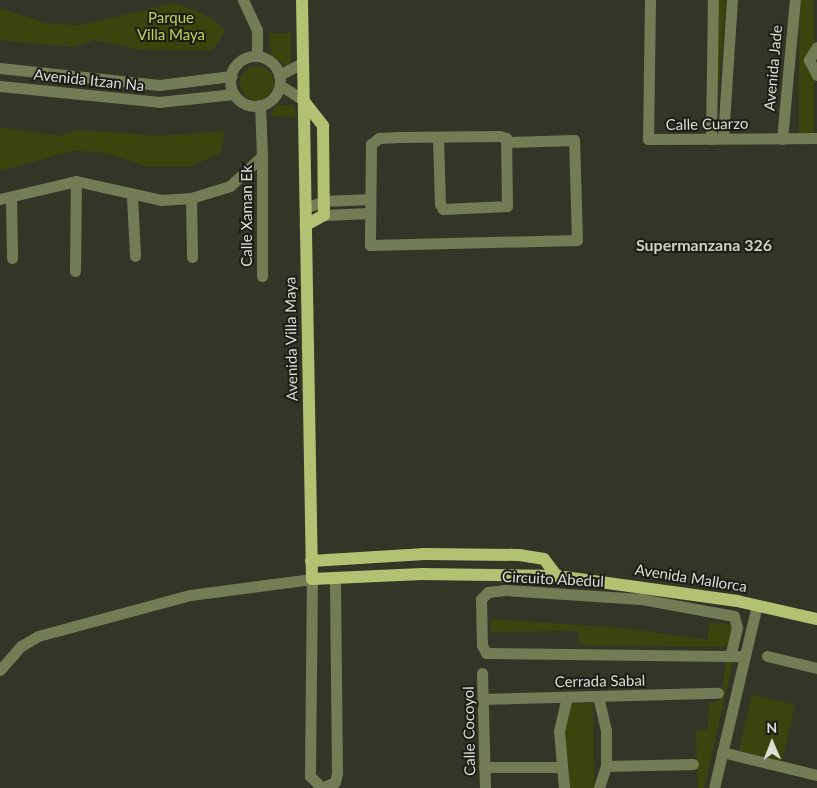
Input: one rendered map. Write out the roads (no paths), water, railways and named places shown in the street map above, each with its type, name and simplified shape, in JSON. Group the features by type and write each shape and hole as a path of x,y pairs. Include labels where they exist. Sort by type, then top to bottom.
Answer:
{"main road":[{"name":"Avenida Villa Maya","path":"302,0 312,579"},
{"path":"304,100 323,126 324,215 306,224"},
{"path":"311,561 425,554 519,555 544,559 558,576"},
{"name":"Avenida Mallorca","path":"312,579 558,576 757,605 817,619"}],"street":[{"path":"243,0 257,30 257,56"},
{"name":"Calle Cuarzo","path":"650,0 648,140 817,138"},
{"path":"713,0 717,139"},
{"path":"717,139 732,0"},
{"name":"Avenida Jade","path":"782,138 795,0"},
{"path":"817,47 809,60 817,75"},
{"path":"303,63 280,80 273,98 260,105 245,104 234,94 231,76 237,64 257,56 271,62 280,80 304,100"},
{"name":"Avenida Itzan Na","path":"0,68 159,85 231,76"},
{"path":"68,92 71,75"},
{"name":"Avenida Itzan Na","path":"0,86 158,102 234,94"},
{"name":"Calle Xaman Ek","path":"260,105 262,276"},
{"path":"500,136 509,142 574,140 577,240 370,245 373,140 438,137 500,136"},
{"path":"438,137 440,204 450,211 507,206 509,142"},
{"path":"12,258 5,199 76,181 132,196 191,198 230,186 262,156"},
{"path":"75,271 76,181"},
{"path":"132,196 134,256"},
{"path":"191,198 192,257"},
{"path":"306,208 323,201 370,199"},
{"path":"324,215 370,214"},
{"path":"0,670 21,646 38,636 190,595 312,579 310,776 322,788 335,782 337,773 334,578"},
{"name":"Circuito Abedul","path":"731,654 737,628 734,616 612,597 505,590 488,592 481,599 482,645 486,653 731,654 746,656"},
{"path":"714,788 757,605"},
{"path":"767,656 817,668"},
{"name":"Calle Cocoyol","path":"482,673 485,788"},
{"name":"Cerrada Sabal","path":"483,699 718,693"},
{"path":"598,696 606,731 606,766 598,788"},
{"path":"564,788 559,767 559,731 568,697"},
{"path":"722,752 817,775"},
{"path":"606,766 693,764"},
{"path":"484,767 559,767"}],"district":[{"name":"Supermanzana 326","path":"704,245"}],"park label":[{"name":"Parque Villa Maya","path":"171,26"}]}
